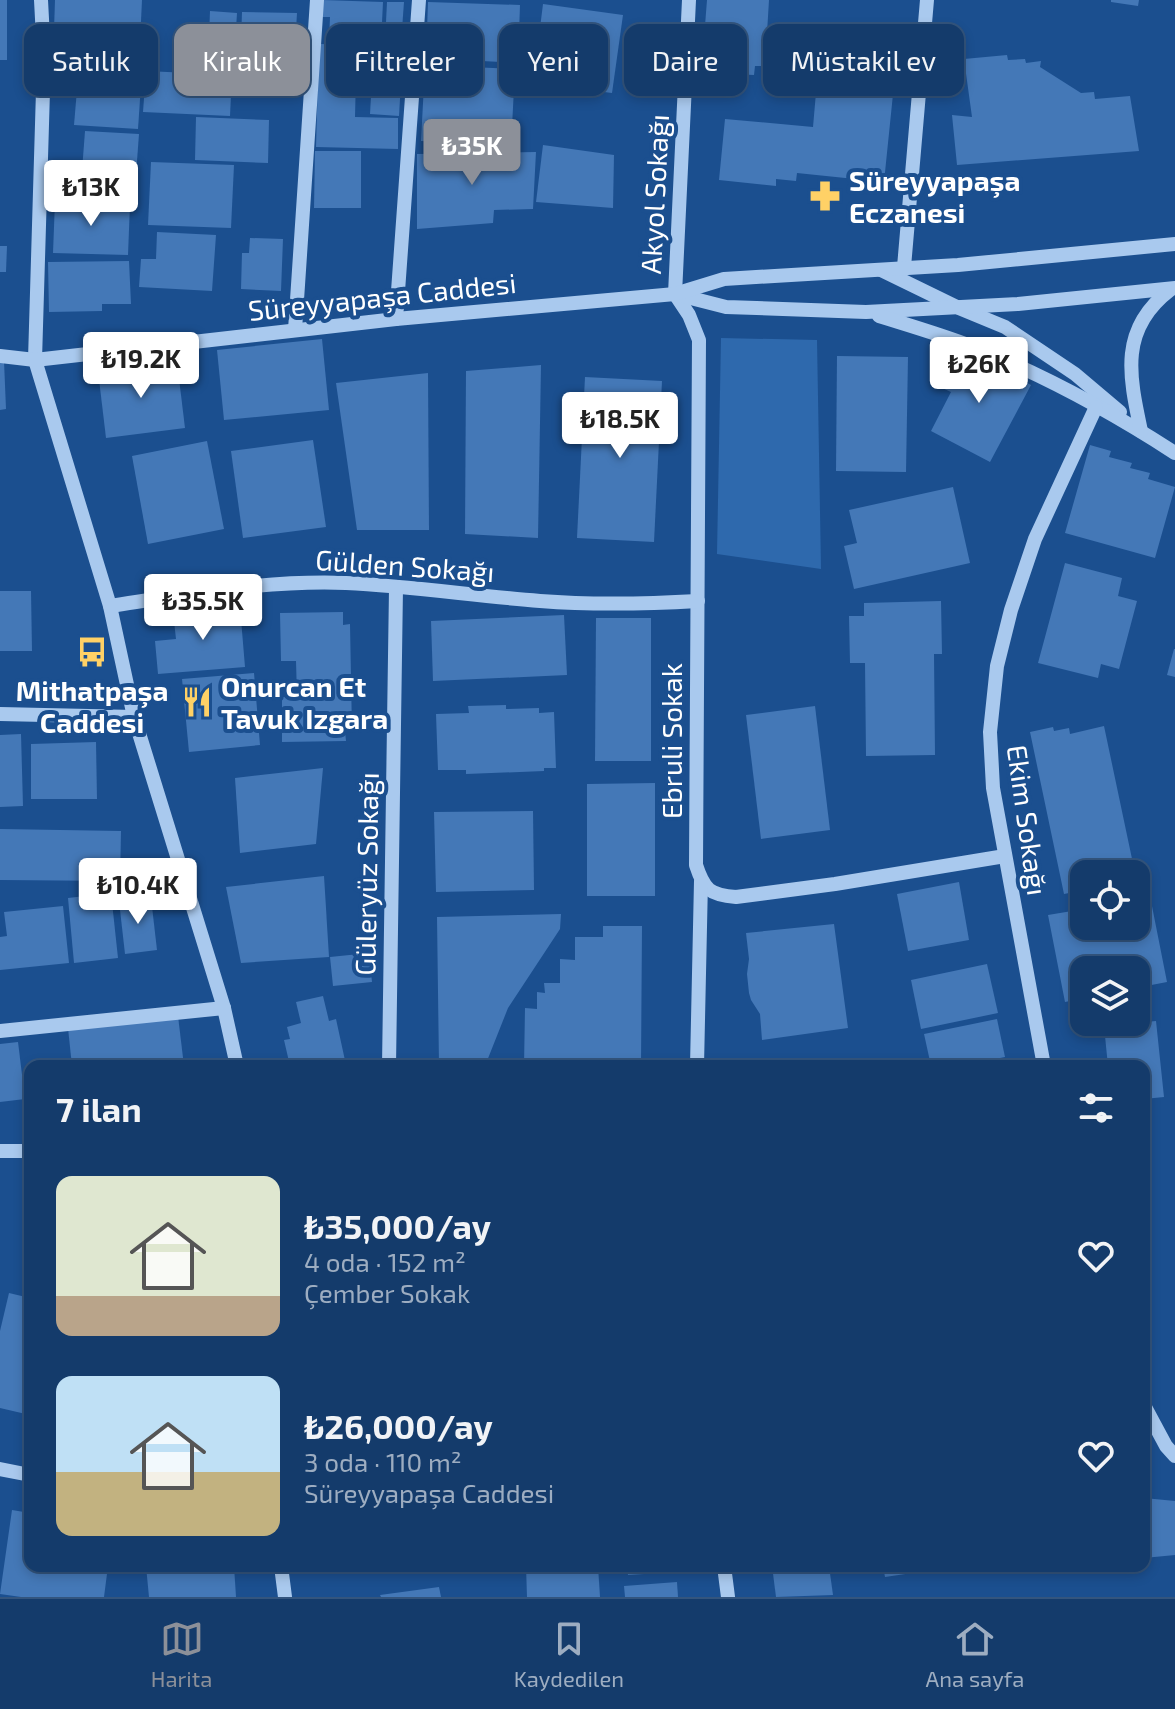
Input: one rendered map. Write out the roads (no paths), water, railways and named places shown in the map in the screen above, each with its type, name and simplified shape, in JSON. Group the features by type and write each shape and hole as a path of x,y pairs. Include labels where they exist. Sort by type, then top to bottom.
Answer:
{"street":[{"path":"41,0 44,57 35,360 110,606 134,717 224,1008 236,1060"},
{"path":"295,330 317,0"},
{"path":"396,319 419,0"},
{"name":"Akyol Sokağı","path":"675,294 689,0"},
{"path":"904,267 927,0"},
{"path":"880,269 958,265 1175,244"},
{"name":"Süreyyapaşa Caddesi","path":"0,356 35,360 396,319 675,294 724,279 880,269 1005,327 1075,374 1141,431"},
{"path":"959,308 1173,288"},
{"path":"1141,431 1131,372 1132,349 1138,324 1149,307 1173,288"},
{"name":"Süreyyapaşa Caddesi","path":"675,294 726,307 866,312 959,308"},
{"name":"Ebruli Sokak","path":"675,294 689,315 699,340 696,865 701,881 697,1060"},
{"name":"Süreyyapaşa Caddesi","path":"866,312 973,347 1033,373 1141,431 1175,453"},
{"name":"Ekim Sokağı","path":"1043,1060 993,788 990,732 997,666 1011,610 1035,539 1096,407"},
{"name":"Gülden Sokağı","path":"110,606 227,588 286,583 347,583 558,602 635,604 698,601"},
{"name":"Güleryüz Sokağı","path":"389,1060 396,588"},
{"path":"0,714 134,717"},
{"path":"701,881 710,892 736,897 1005,856"},
{"path":"0,1031 224,1008"},
{"path":"0,1151 24,1151"},
{"path":"1150,1416 1175,1456"},
{"path":"0,1469 24,1474"},
{"path":"282,1572 285,1597"},
{"path":"725,1572 728,1597"}],"place":[{"name":"Süreyyapaşa Eczanesi","path":"825,196"},
{"name":"Mi̇thatpaşa Caddesi̇","path":"92,652"},
{"name":"Onurcan Et Tavuk Izgara","path":"197,702"}]}
